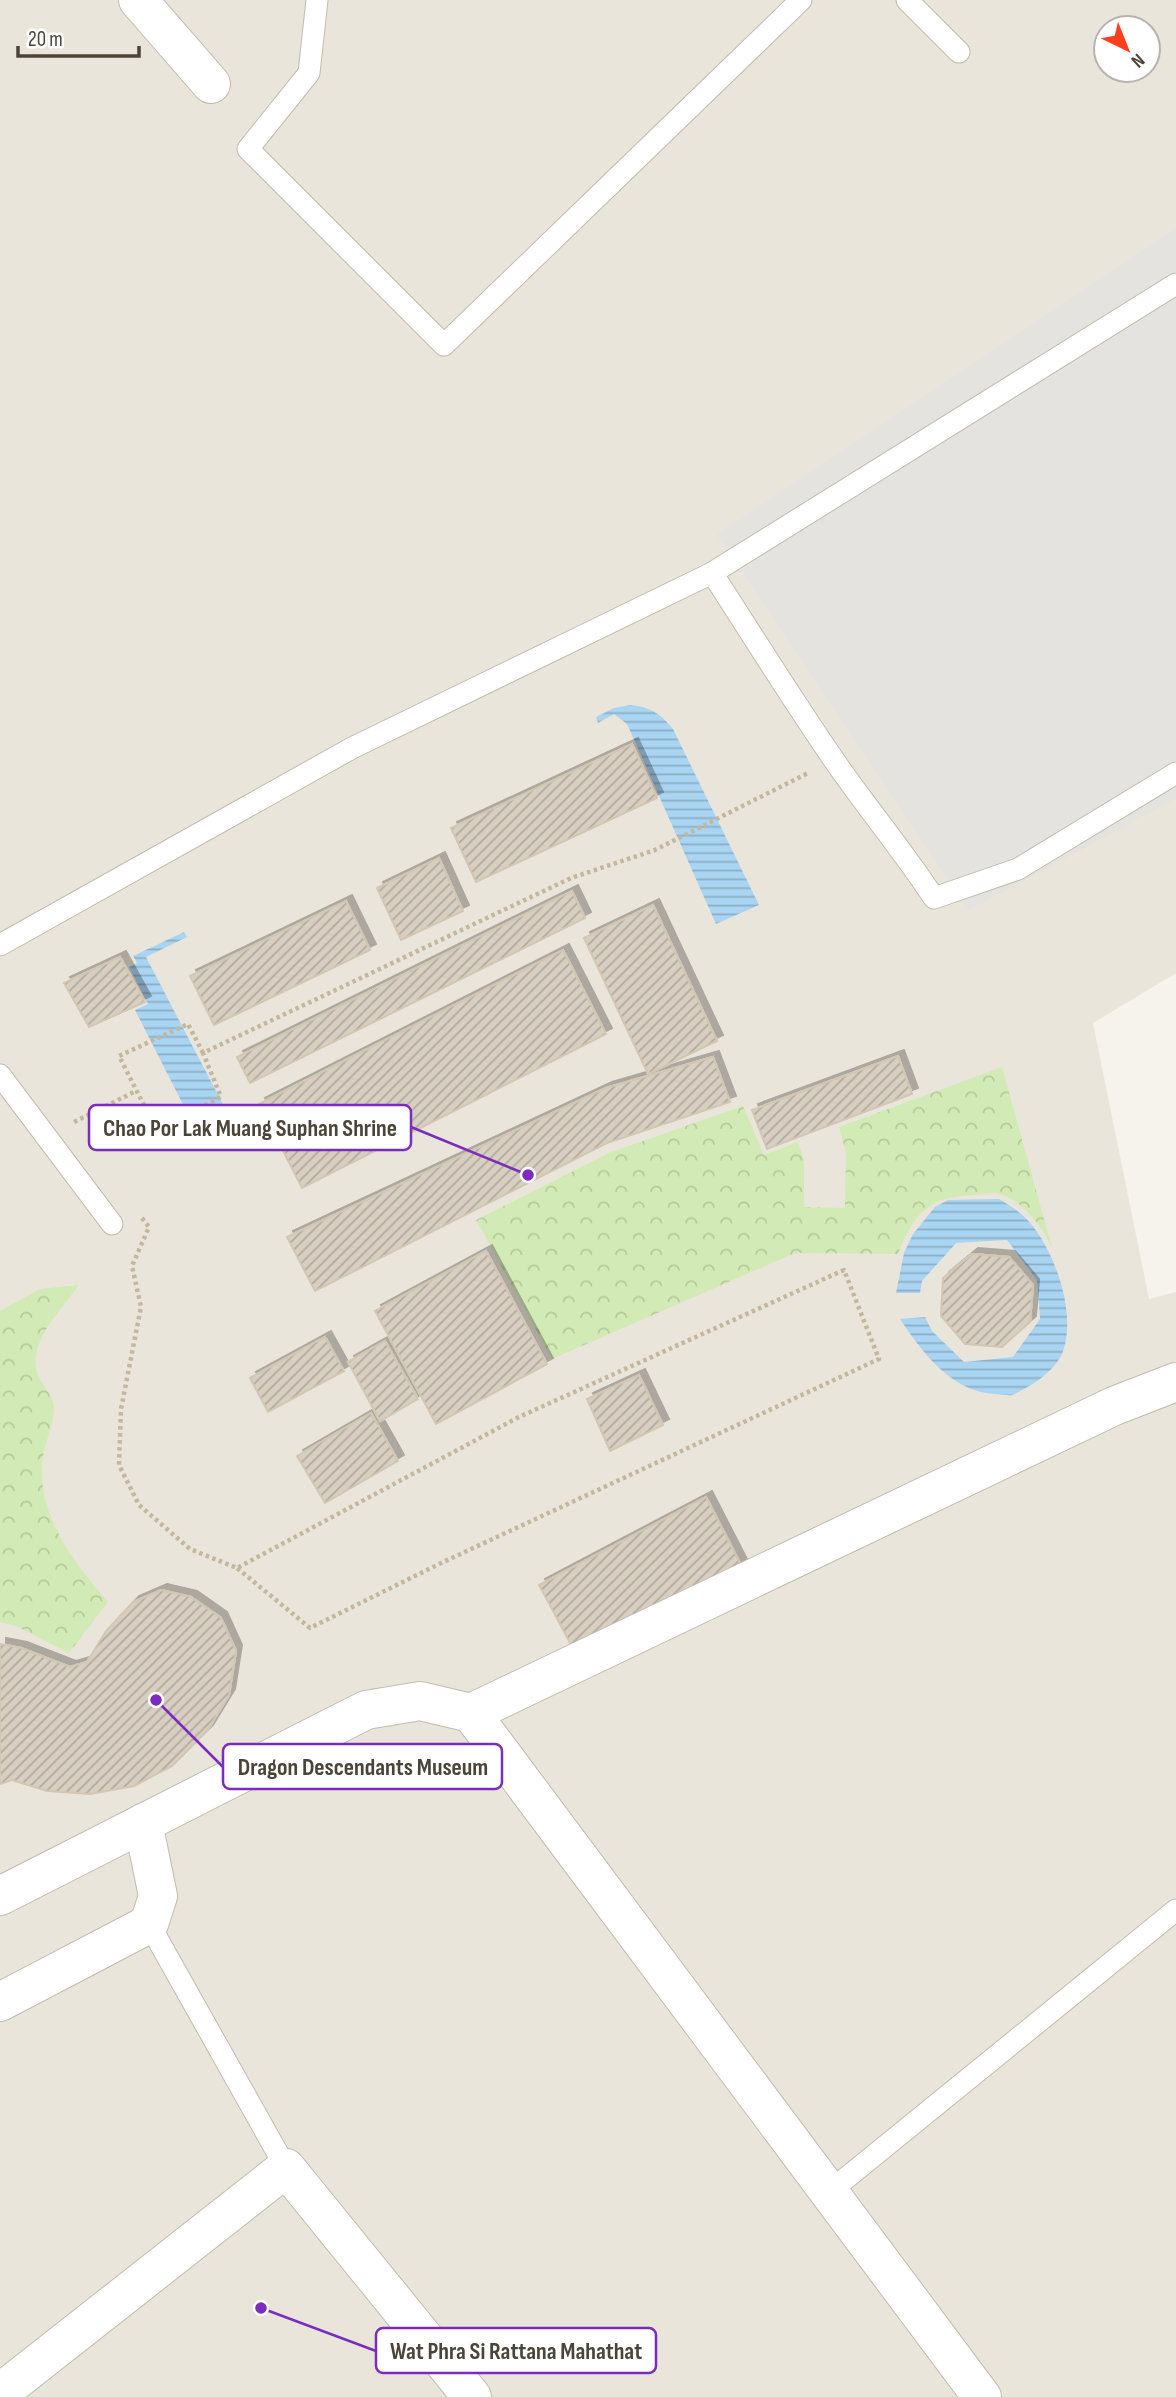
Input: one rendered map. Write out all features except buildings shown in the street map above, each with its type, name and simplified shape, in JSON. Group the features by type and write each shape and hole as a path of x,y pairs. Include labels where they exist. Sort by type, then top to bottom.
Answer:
{"street":[{"path":"138,0 211,85"},
{"path":"0,1896 366,1710 420,1701 471,1713 1114,1406 1176,1382"},
{"path":"471,1713 982,2397"},
{"path":"0,2002 149,1924 158,1896 144,1823"},
{"path":"0,2393 286,2168 472,2397"}],"lane":[{"path":"317,0 309,73 248,149 444,345 801,0"},
{"path":"907,0 959,52"},
{"path":"0,945 352,748 712,573 1176,284"},
{"path":"712,573 833,759 873,816 909,859 934,898 1018,869 1176,773"},
{"path":"0,1075 112,1224"},
{"path":"829,2192 1176,1910"},
{"path":"149,1924 286,2168"}],"path":[{"path":"203,1054 571,878 656,850 833,759"},
{"path":"188,1024 221,1097 156,1129 136,1091 119,1056 188,1024"},
{"path":"66,1126 136,1091"},
{"path":"132,1266 141,1307 121,1409 119,1465 139,1506 190,1549 237,1568 310,1628 439,1564 879,1359 844,1270 519,1417 237,1568"}],"shaded area":[{"path":"0,0 1176,0 1176,973 1093,1023 1149,1299 1176,1292 1176,2397 0,2397"},
{"path":"1176,228 1176,799 969,910 717,535"}],"green space":[{"path":"1002,1067 1052,1248 1043,1231 1025,1209 1009,1198 990,1193 957,1196 944,1199 925,1210 910,1228 898,1254 795,1253 552,1359 476,1220 609,1153 743,1106 764,1155 798,1142 804,1160 804,1207 845,1208 846,1153 839,1127"},
{"path":"79,1285 49,1324 38,1346 36,1357 37,1374 54,1408 42,1465 46,1503 61,1539 108,1602 69,1653 18,1627 0,1622 0,1311 40,1289"}],"water":[{"path":"630,705 654,712 673,729 759,905 716,924 627,724 614,714 598,723 596,717 614,708"},
{"path":"184,932 187,937 146,957 229,1116 197,1132 135,1010 148,1004 129,967 137,963 133,956"},
{"path":"999,1199 1023,1216 1043,1241 1057,1271 1066,1304 1067,1321 1063,1351 1058,1361 1040,1379 1010,1395 980,1392 952,1379 928,1357 900,1319 925,1317 932,1331 964,1362 1013,1357 1040,1319 1037,1280 1007,1240 956,1243 922,1281 920,1293 896,1293 904,1253 913,1234 935,1207 948,1200"}],"place":[{"name":"Chao Por Lak Muang Suphan Shrine","path":"528,1175"},
{"name":"Dragon Descendants Museum","path":"156,1700"},
{"name":"Wat Phra Si Rattana Mahathat","path":"261,2308"}]}
